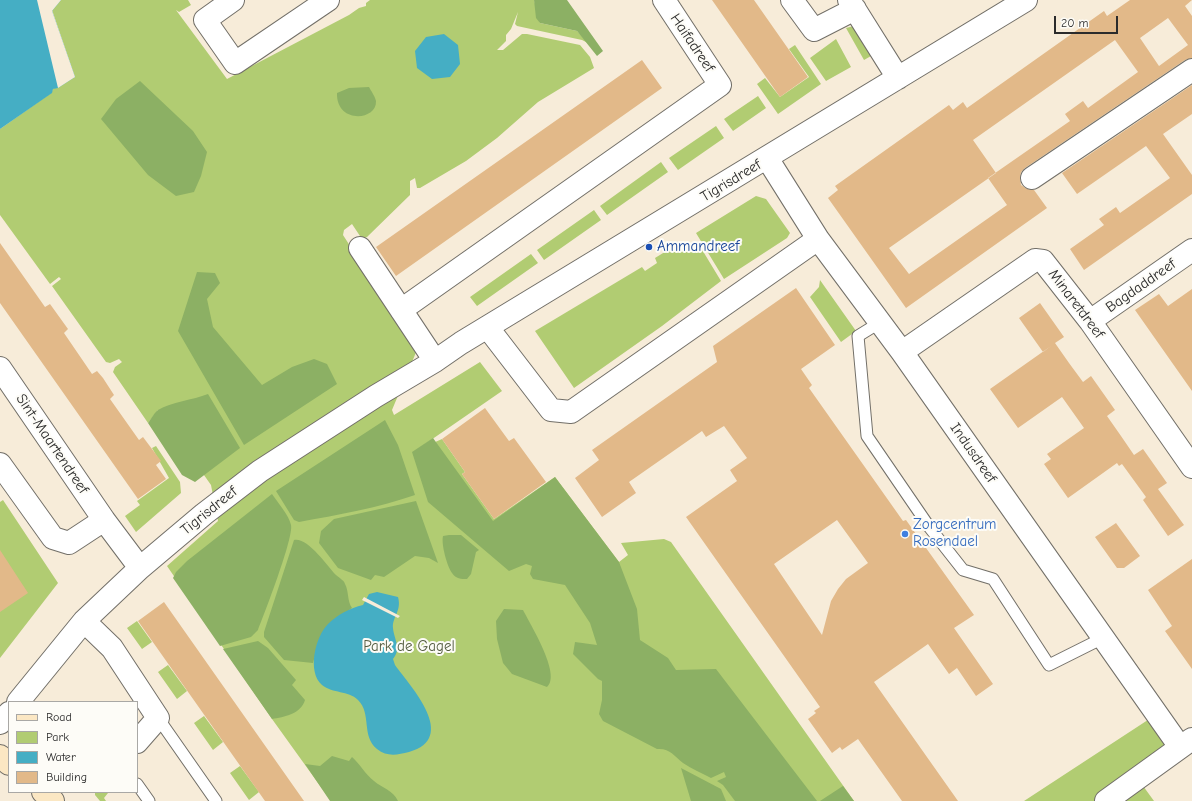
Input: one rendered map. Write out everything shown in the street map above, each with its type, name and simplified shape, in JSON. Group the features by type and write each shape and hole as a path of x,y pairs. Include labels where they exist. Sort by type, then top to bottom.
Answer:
{"street":[{"path":"233,0 205,20 235,63 328,0"},
{"name":"Haifadreef","path":"401,310 720,85 664,0"},
{"path":"792,0 814,30 852,5 898,78"},
{"name":"Tigrisdreef","path":"19,701 84,621 140,568 204,514 260,471 376,396 1026,0"},
{"path":"1032,178 1192,70"},
{"name":"Indusdreef","path":"767,158 818,239 902,352 1103,638 1186,743"},
{"path":"488,328 551,410 571,412 818,239"},
{"path":"360,248 435,361"},
{"name":"Bagdaddreef","path":"1090,321 1192,250"},
{"name":"Minaretdreef","path":"902,352 1035,260 1043,260 1090,321 1192,466"},
{"name":"Sint-Maartendreef","path":"0,368 104,520 140,568"},
{"path":"0,464 53,538 69,543 104,520"},
{"path":"84,621 112,648 158,718 138,741"},
{"path":"0,723 8,714"},
{"path":"1106,801 1186,743"},
{"path":"0,756 8,763"},
{"path":"44,793 53,801"}],"lane":[{"path":"879,323 858,336 867,436 930,528 963,570 992,579 1049,665 1103,638"},
{"path":"158,718 216,801"},
{"path":"138,785 149,801"}],"green space":[{"name":"Park de Gagel","path":"61,0 188,0 191,5 179,12 176,10 227,79 349,15 359,8 366,6 366,3 370,0 534,0 540,23 577,31 588,43 582,40 517,26 515,24 518,12 511,29 506,35 506,41 497,50 503,50 522,34 527,34 580,45 590,57 594,68 538,102 497,138 466,161 420,188 417,188 415,178 410,181 410,195 367,237 362,239 352,224 344,230 343,235 417,350 392,410 394,415 480,362 502,391 415,451 442,439 465,472 462,474 494,519 555,477 619,562 628,555 621,543 664,539 671,542 854,801 331,801 272,719 167,566 218,521 211,485 158,410 148,423 113,372 115,367 122,362 119,359 110,363 106,362 52,286 61,279 59,277 50,284 0,215 0,129 51,93 53,89 75,77 52,10"},
{"path":"534,0 567,0 603,51 597,56 577,31 540,23 536,18"},
{"path":"854,26 871,56 864,60 846,28"},
{"path":"836,39 851,67 826,81 810,58"},
{"path":"795,45 821,84 778,114 757,84 765,78 780,97 809,77 789,49"},
{"path":"140,81 193,131 207,152 201,176 194,192 176,196 148,175 101,119 116,99"},
{"path":"369,87 376,101 375,108 370,113 356,116 349,114 343,110 338,103 337,93 349,88"},
{"path":"758,96 766,108 733,131 724,119"},
{"path":"716,126 724,138 678,170 669,158"},
{"path":"661,162 668,172 607,215 600,206"},
{"path":"756,196 766,199 790,233 787,238 724,279 696,233"},
{"path":"594,210 601,220 544,260 537,250"},
{"path":"681,242 687,250 698,243 721,281 662,326 574,388 535,331 642,267 645,271 657,263 655,258"},
{"path":"531,254 538,263 477,306 470,297"},
{"path":"197,272 215,273 220,283 207,299 213,327 262,385 292,367 314,359 327,364 337,384 244,445 178,331"},
{"path":"820,280 856,331 841,342 810,297 819,287"},
{"path":"208,394 240,448 195,482 182,475 148,423 154,414 163,407"},
{"path":"385,420 398,445 415,495 387,504 343,514 299,522 294,520 276,491"},
{"path":"433,438 493,521 555,477 619,562 637,609 640,640 668,658 676,670 716,669 817,801 735,801 723,785 717,781 726,777 724,772 711,778 683,763 669,751 657,749 603,721 599,714 602,700 602,681 598,679 573,654 575,642 597,645 590,623 565,585 533,579 530,574 532,566 526,564 509,571 428,502 412,452"},
{"path":"156,446 180,482 181,493 136,532 125,516 140,505 137,501 169,478 152,448"},
{"path":"272,494 286,513 291,525 288,544 278,576 258,630 251,637 220,646 173,578 176,572 187,561"},
{"path":"3,500 58,583 0,658 0,502"},
{"path":"416,501 438,563 429,558 415,556 384,577 375,575 371,580 338,568 319,543 321,531 334,519"},
{"path":"461,535 479,550 476,552 471,574 467,579 457,578 452,573 448,565 445,555 443,536"},
{"path":"294,540 299,540 311,547 336,575 344,581 352,608 340,618 328,632 315,656 313,663 284,660 264,637 264,632"},
{"path":"504,609 523,610 538,637 551,672 551,681 547,687 512,674 503,663 497,639 496,621"},
{"path":"137,621 152,642 142,649 127,628"},
{"path":"258,641 268,648 296,680 292,685 305,700 300,709 292,714 272,719 223,649"},
{"path":"168,665 187,691 177,699 158,672"},
{"path":"1157,714 1180,747 1138,779 1154,801 1024,801"},
{"path":"204,716 223,742 213,750 194,723"},
{"path":"332,756 349,761 352,757 371,778 393,794 398,801 330,801 305,764 320,766"},
{"path":"240,766 259,792 249,800 230,773"},
{"path":"681,768 721,789 726,801 691,801"},
{"path":"843,786 854,801 820,801"},
{"path":"95,793 108,793 104,798 106,801 100,801"}],"water":[{"path":"0,0 61,0 52,11 75,77 58,88 53,89 52,93 0,129"},
{"path":"444,34 458,45 460,64 450,77 432,79 417,68 415,51 426,37"},
{"path":"377,592 398,597 399,606 393,624 397,651 393,659 395,665 420,699 431,724 430,736 423,745 409,752 388,754 377,749 369,738 365,712 358,700 350,695 326,688 317,679 315,672 314,654 319,637 323,630 335,618 349,610 363,605 369,594"}],"pier":[{"path":"37,0 61,0 52,11 75,77 58,88"},
{"path":"364,597 400,616 398,618 362,600"}],"building":[{"path":"712,0 754,0 808,77 780,97"},
{"path":"1130,0 1192,0 1185,6 1192,16 1192,58 1185,60 1025,168 1021,172 1021,185 1027,189 1034,190 1047,208 906,308 828,198 838,190 835,186 949,105 953,110 963,102 967,108 1104,11 1107,16","holes":["1168,18 1188,45 1159,66 1140,38","1115,40 1138,72 1088,108 1083,101 1065,114 1070,121 996,173 973,140","988,178 1007,205 909,274 889,248"]},
{"path":"642,60 662,88 396,276 376,247"},
{"path":"1192,85 1192,114 1163,134 1192,175 1192,194 1084,270 1070,249 1104,225 1099,219 1116,207 1120,213 1170,178 1146,146 1077,194 1062,173"},
{"path":"0,243 45,307 50,304 68,329 64,333 92,374 97,371 103,378 114,395 110,399 139,440 143,437 161,461 156,465 166,479 138,499 0,303"},
{"path":"796,288 835,345 801,369 812,385 809,388 903,521 906,520 974,615 954,628 993,684 976,696 957,668 949,674 928,644 874,682 958,801 902,801 858,739 842,750 840,747 832,753 808,719 816,713 814,711 820,707 686,517 737,481 730,470 747,458 724,426 706,437 702,431 629,482 636,493 602,517 575,478 599,460 592,450 717,362 713,346","holes":["837,520 868,563 846,579 838,589 831,601 822,635 774,564"]},
{"path":"1192,289 1192,391 1135,310 1159,294 1168,306"},
{"path":"1040,303 1064,337 1055,343 1069,363 1083,382 1091,376 1115,410 1107,416 1134,455 1143,449 1167,483 1158,489 1184,525 1168,536 1143,500 1146,497 1122,464 1119,466 1117,463 1068,498 1044,464 1051,459 1047,454 1084,428 1062,397 1018,428 990,389 1043,352 1019,318"},
{"path":"485,408 509,441 514,438 546,482 494,519 462,474 465,472 442,439"},
{"path":"1116,523 1140,556 1124,568 1117,568 1095,537"},
{"path":"0,550 28,593 0,612"},
{"path":"1192,559 1192,669 1165,631 1172,626 1148,590"},
{"path":"164,602 304,801 265,801 138,621"}],"place":[{"name":"Ammandreef","path":"649,247"},
{"name":"Zorgcentrum Rosendael","path":"905,534"}]}
